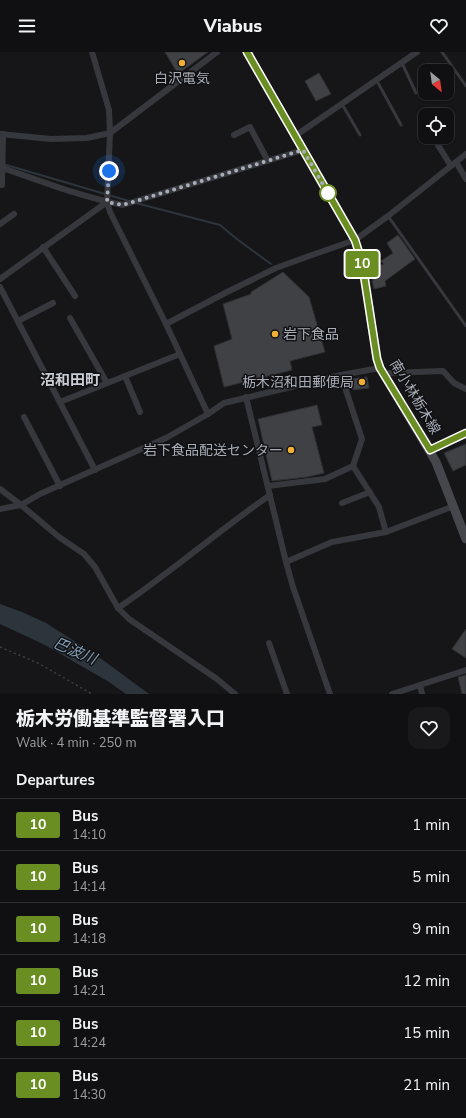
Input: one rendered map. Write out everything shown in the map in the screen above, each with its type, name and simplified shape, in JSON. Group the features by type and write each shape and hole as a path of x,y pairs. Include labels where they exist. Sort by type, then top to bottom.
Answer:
{"main road":[{"name":"南小林栃木線","path":"247,52 355,240 362,262 377,359 382,372 430,450 440,471 466,539"},
{"path":"430,450 466,433"}],"street":[{"path":"92,52 109,110 110,133 107,202 110,212 166,324 208,414"},
{"path":"0,185 2,185 1,134 51,139 87,138 110,133 216,52"},
{"path":"295,136 417,52"},
{"path":"234,135 250,127 268,161"},
{"path":"438,144 466,179"},
{"path":"1,168 107,202 123,205 303,150"},
{"path":"166,324 276,268 355,240 388,216 466,154"},
{"path":"0,279 107,202"},
{"path":"0,224 14,214"},
{"path":"43,247 75,296"},
{"path":"0,286 95,470"},
{"path":"18,321 53,303"},
{"path":"70,318 107,383"},
{"path":"60,402 180,354"},
{"path":"0,509 21,505 40,494 166,438 224,403 246,397 341,375 382,372 443,371 454,383 466,389"},
{"path":"268,486 325,479 353,466 362,439 341,375"},
{"path":"125,376 140,412"},
{"path":"246,397 293,587 330,694"},
{"path":"24,417 60,486"},
{"path":"353,466 379,507 386,532"},
{"path":"0,489 59,537 84,554 95,567 118,608 129,619 217,679 235,694"},
{"path":"342,503 370,492"},
{"path":"118,608 140,594 249,509 270,495"},
{"path":"286,562 332,542 386,532 454,506"},
{"path":"269,644 287,694"},
{"path":"392,694 466,670"},
{"path":"420,685 422,694"}],"lane":[{"path":"442,52 466,86"},
{"path":"402,63 416,93"},
{"path":"377,80 401,125"},
{"path":"342,104 360,135"},
{"path":"388,216 466,326"}],"path":[{"path":"0,647 38,663 92,694"}],"water":[{"name":"巴波川","path":"0,604 46,623 96,655 149,694 126,694 109,682 45,645 0,624"}],"building":[{"name":"白沢電気","path":"165,52 208,52 178,74"},
{"path":"319,73 331,94 316,101 305,81"},
{"path":"398,235 415,259 385,281 386,286 374,289 370,268 384,264 381,261 393,253 387,243"},
{"name":"岩下食品","path":"283,272 309,297 325,352 290,361 292,370 224,387 214,346 232,339 223,304 251,294 251,292"},
{"path":"367,377 369,388 353,390 351,379"},
{"name":"岩下食品配送センター","path":"317,405 322,425 312,427 324,473 307,477 272,481 258,419"},
{"path":"466,444 466,465 453,471 444,453"},
{"path":"466,629 466,658 452,649"},
{"path":"466,675 466,694 462,694 458,677"}],"waterway":[{"path":"3,164 129,201"},
{"path":"136,203 220,225 271,264"}],"bus line":[{"name":"10","path":"247,52 355,240 362,262 377,359 380,368 430,450 466,433"}],"place":[{"name":"白沢電気","path":"182,63"},
{"name":"岩下食品","path":"275,334"},
{"name":"栃木沼和田郵便局","path":"362,382"},
{"name":"岩下食品配送センター","path":"291,450"}],"district":[{"name":"沼和田町","path":"70,380"}],"route":[{"path":"109,171 107,202 123,205 303,150 328,193"}]}
